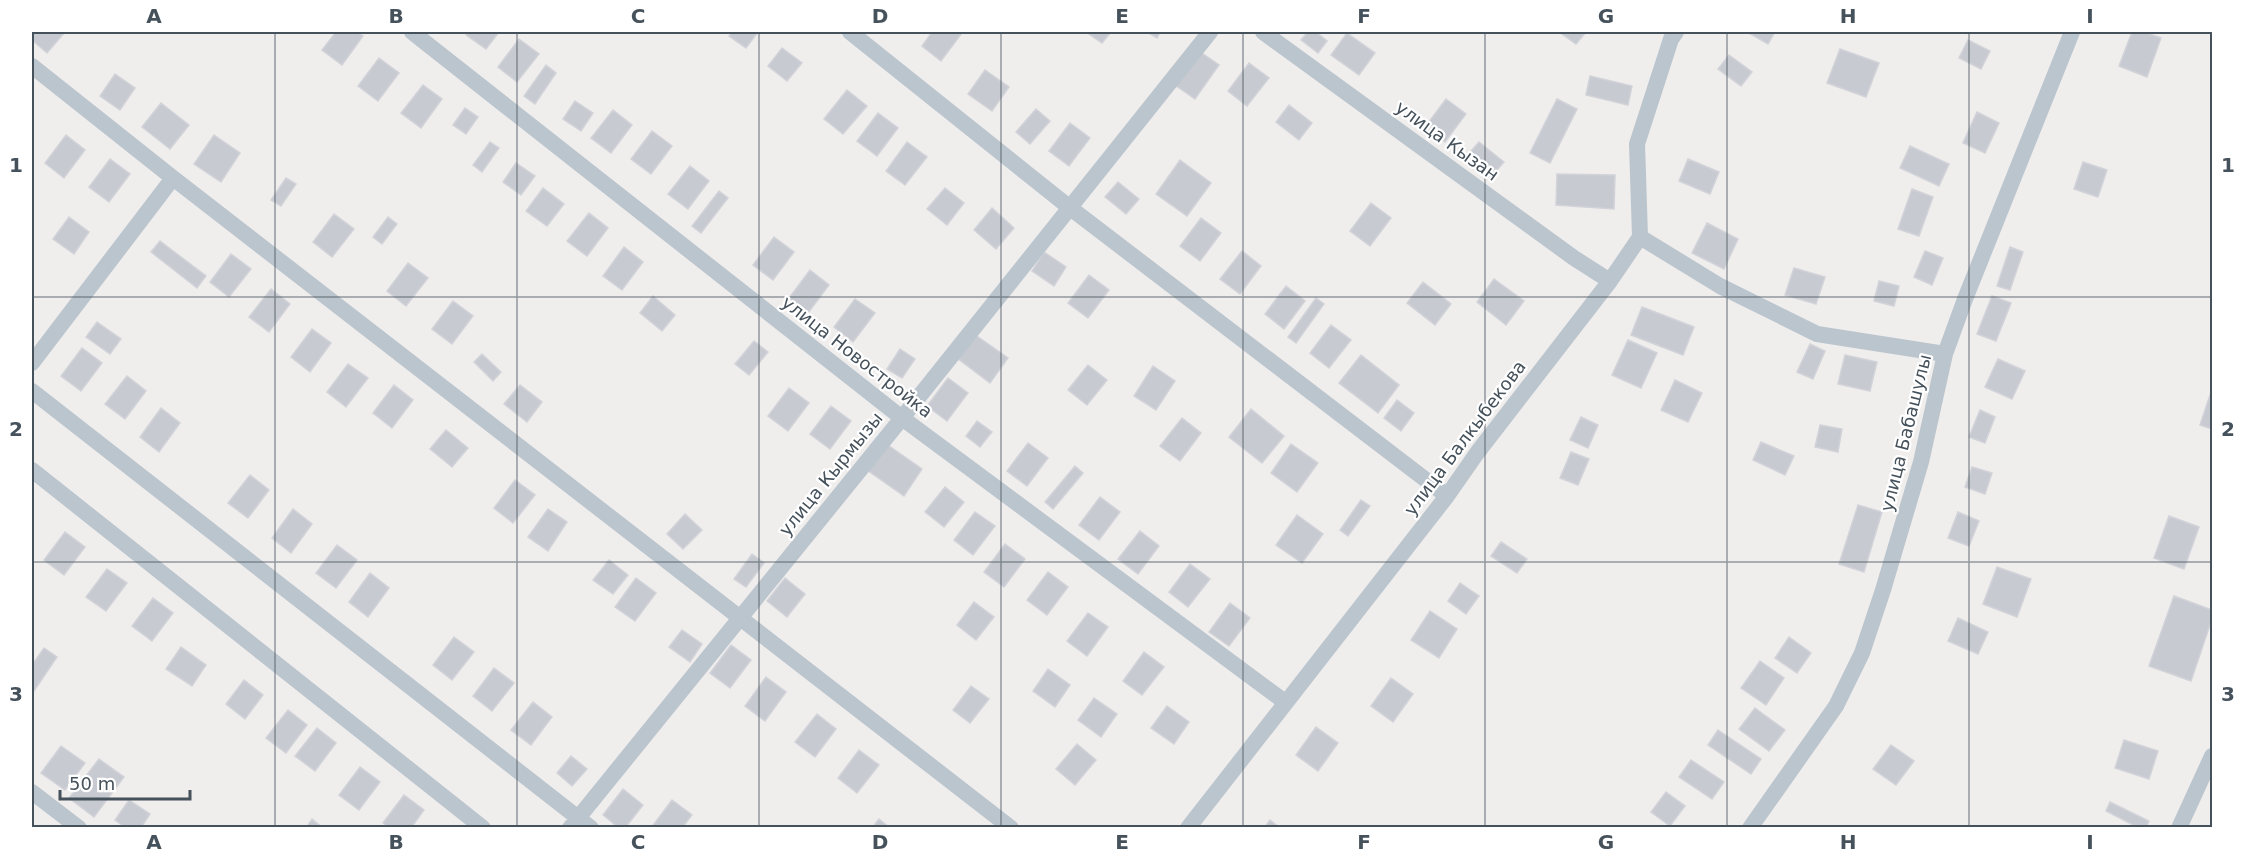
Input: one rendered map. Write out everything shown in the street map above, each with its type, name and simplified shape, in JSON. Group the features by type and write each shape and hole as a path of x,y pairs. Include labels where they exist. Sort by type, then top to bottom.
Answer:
{"street":[{"name":"улица Новостройка","path":"412,32 902,418 1285,702"},
{"path":"850,32 1069,207 1447,496"},
{"name":"улица Кырмызы","path":"580,824 740,618 1210,32"},
{"name":"улица Кызан","path":"1263,32 1574,258 1610,281"},
{"path":"1676,32 1671,39 1637,144 1640,237 1720,286 1817,334 1945,354"},
{"name":"улица Бабашулы","path":"1759,824 1836,706 1862,652 1921,462 1945,354 2072,32"},
{"path":"32,66 1011,828"},
{"path":"32,363 173,178"},
{"name":"улица Балкыбекова","path":"1188,828 1447,496 1477,453 1610,281 1640,237"},
{"path":"32,391 580,824"},
{"path":"32,470 483,828"},
{"path":"2179,828 2212,756"},
{"path":"32,792 79,828"},
{"path":"2188,807 2192,828"}],"building":[{"path":"32,32 65,32 47,53 32,40"},
{"path":"336,32 357,32 363,36 342,65 322,50"},
{"path":"469,32 499,32 486,49 466,35"},
{"path":"732,32 758,32 746,48 729,36"},
{"path":"932,32 962,33 941,61 922,46"},
{"path":"1086,32 1111,32 1102,43"},
{"path":"1147,32 1160,32 1157,38"},
{"path":"1308,32 1316,32 1327,41 1318,53 1301,40"},
{"path":"1559,32 1586,32 1576,44"},
{"path":"1747,32 1775,32 1768,44"},
{"path":"2132,32 2144,32 2161,38 2147,77 2119,66"},
{"path":"1347,33 1375,53 1359,75 1331,55"},
{"path":"519,39 539,54 517,82 498,67"},
{"path":"1968,40 1990,51 1981,69 1959,58"},
{"path":"782,48 802,63 787,81 768,66"},
{"path":"1840,49 1879,63 1866,97 1827,83"},
{"path":"1199,51 1219,65 1195,99 1175,85"},
{"path":"1729,55 1752,72 1741,86 1718,69"},
{"path":"379,58 399,73 378,101 358,86"},
{"path":"1249,63 1269,78 1247,106 1228,91"},
{"path":"546,65 556,73 535,104 524,96"},
{"path":"985,70 1009,87 992,111 968,94"},
{"path":"115,74 135,88 120,110 100,96"},
{"path":"1590,76 1632,86 1628,105 1586,95"},
{"path":"423,85 442,99 421,128 401,113"},
{"path":"847,90 867,106 843,134 824,119"},
{"path":"1446,99 1466,114 1445,142 1425,127"},
{"path":"1557,99 1577,109 1550,163 1530,153"},
{"path":"575,101 593,113 581,131 563,119"},
{"path":"161,103 189,125 170,149 142,127"},
{"path":"1289,105 1312,123 1299,140 1276,122"},
{"path":"465,108 478,117 466,134 453,125"},
{"path":"1036,109 1050,121 1030,144 1016,132"},
{"path":"613,110 632,125 611,153 591,138"},
{"path":"1977,112 1999,123 1985,153 1963,143"},
{"path":"878,113 898,128 877,156 857,141"},
{"path":"1070,123 1090,138 1069,166 1049,151"},
{"path":"652,131 672,146 651,174 631,159"},
{"path":"66,135 85,150 64,178 45,163"},
{"path":"214,135 240,153 221,182 194,164"},
{"path":"490,142 499,148 482,172 473,165"},
{"path":"907,142 927,157 905,185 886,171"},
{"path":"1479,142 1504,162 1490,178 1465,158"},
{"path":"1910,146 1949,164 1939,186 1900,168"},
{"path":"110,159 130,174 109,202 89,187"},
{"path":"1688,159 1719,172 1710,194 1679,181"},
{"path":"1180,160 1211,183 1187,216 1156,194"},
{"path":"2083,162 2107,170 2098,197 2074,189"},
{"path":"516,163 535,176 521,195 503,182"},
{"path":"690,166 709,181 688,209 668,194"},
{"path":"1557,174 1615,175 1614,209 1556,205"},
{"path":"286,178 296,184 281,206 271,200"},
{"path":"1118,182 1139,199 1126,214 1105,197"},
{"path":"543,188 564,204 547,226 526,211"},
{"path":"945,188 964,203 947,225 927,209"},
{"path":"1912,189 1933,197 1919,236 1898,229"},
{"path":"719,191 728,198 701,233 692,226"},
{"path":"1371,203 1391,218 1370,246 1350,231"},
{"path":"992,208 1014,228 996,249 974,230"},
{"path":"589,213 608,228 587,256 567,241"},
{"path":"334,214 354,229 332,257 313,242"},
{"path":"69,217 89,232 74,254 53,239"},
{"path":"388,217 397,224 382,244 373,237"},
{"path":"1201,218 1221,233 1200,261 1180,246"},
{"path":"1707,223 1738,239 1724,269 1692,253"},
{"path":"774,237 794,252 773,280 753,265"},
{"path":"160,241 206,276 197,288 151,252"},
{"path":"624,247 643,262 622,290 603,276"},
{"path":"2010,247 2023,252 2010,290 1997,286"},
{"path":"1242,251 1261,266 1240,294 1220,279"},
{"path":"1925,251 1943,258 1932,285 1914,277"},
{"path":"1044,252 1066,267 1054,286 1032,271"},
{"path":"231,254 251,269 229,297 210,282"},
{"path":"408,263 428,278 406,306 387,291"},
{"path":"1794,268 1825,277 1816,304 1785,295"},
{"path":"810,270 829,285 808,313 789,298"},
{"path":"1089,275 1109,290 1088,318 1068,303"},
{"path":"1494,279 1524,301 1506,325 1477,302"},
{"path":"1879,281 1899,286 1894,306 1874,301"},
{"path":"1423,282 1451,304 1435,325 1407,303"},
{"path":"1286,286 1305,301 1284,329 1265,314"},
{"path":"271,289 290,304 269,332 249,317"},
{"path":"653,296 675,315 662,331 640,313"},
{"path":"1992,296 2011,303 1996,341 1977,334"},
{"path":"1316,298 1324,304 1296,343 1288,337"},
{"path":"855,299 875,313 853,342 834,327"},
{"path":"453,301 473,316 452,344 432,329"},
{"path":"1642,307 1694,327 1683,355 1631,335"},
{"path":"97,322 121,339 110,354 86,337"},
{"path":"1331,325 1351,340 1329,368 1310,353"},
{"path":"312,329 331,343 310,372 291,357"},
{"path":"974,334 1008,358 990,383 957,358"},
{"path":"1628,340 1657,353 1641,388 1612,375"},
{"path":"754,341 768,352 749,375 735,364"},
{"path":"1810,344 1825,351 1813,379 1797,372"},
{"path":"82,348 102,363 81,391 61,376"},
{"path":"900,349 915,359 902,378 887,369"},
{"path":"482,354 501,372 493,381 474,362"},
{"path":"1361,355 1399,385 1378,413 1339,383"},
{"path":"1845,355 1877,362 1870,391 1838,384"},
{"path":"1998,359 2025,371 2012,399 1985,387"},
{"path":"348,364 368,378 346,407 327,392"},
{"path":"1088,365 1107,380 1087,405 1068,390"},
{"path":"1153,366 1175,381 1156,410 1134,396"},
{"path":"127,376 146,391 125,419 105,404"},
{"path":"948,378 968,393 947,421 927,406"},
{"path":"1675,380 1702,393 1688,422 1661,410"},
{"path":"394,385 413,400 392,428 373,413"},
{"path":"520,385 542,402 527,422 504,404"},
{"path":"789,388 809,403 788,431 768,416"},
{"path":"2212,393 2212,429 2200,425"},
{"path":"1397,400 1414,413 1401,431 1384,418"},
{"path":"831,406 851,421 830,449 810,434"},
{"path":"161,408 180,423 159,452 140,437"},
{"path":"1251,409 1284,436 1262,463 1229,437"},
{"path":"1980,410 1995,417 1985,443 1969,437"},
{"path":"1581,417 1598,425 1588,448 1570,440"},
{"path":"1182,418 1201,433 1180,461 1160,446"},
{"path":"977,421 992,432 980,447 966,436"},
{"path":"1820,425 1842,429 1838,452 1815,447"},
{"path":"446,430 468,448 452,467 430,449"},
{"path":"1761,442 1794,456 1785,475 1753,460"},
{"path":"885,443 922,469 904,496 867,470"},
{"path":"1028,443 1048,458 1027,486 1007,471"},
{"path":"1291,444 1318,463 1297,492 1271,473"},
{"path":"1571,452 1589,459 1578,485 1560,478"},
{"path":"1075,466 1083,473 1053,509 1045,502"},
{"path":"1972,467 1992,473 1985,494 1965,487"},
{"path":"250,475 269,490 248,518 228,503"},
{"path":"515,480 535,495 513,523 494,508"},
{"path":"945,487 964,502 944,527 925,512"},
{"path":"1100,497 1120,512 1099,540 1079,525"},
{"path":"1361,500 1370,506 1348,536 1340,530"},
{"path":"1858,505 1882,512 1864,572 1839,564"},
{"path":"293,509 312,524 291,553 272,538"},
{"path":"548,509 567,522 548,551 528,537"},
{"path":"975,512 995,526 973,555 954,540"},
{"path":"1958,512 1979,521 1969,546 1948,538"},
{"path":"685,514 702,530 683,549 667,534"},
{"path":"1297,515 1323,534 1302,563 1276,545"},
{"path":"2169,516 2199,527 2184,569 2154,558"},
{"path":"1140,531 1159,546 1138,574 1118,559"},
{"path":"65,532 85,547 64,575 44,560"},
{"path":"1501,542 1527,559 1517,573 1491,556"},
{"path":"1005,544 1025,559 1004,587 984,572"},
{"path":"337,545 357,560 336,588 316,573"},
{"path":"752,554 764,563 746,587 734,579"},
{"path":"609,560 628,575 613,594 593,580"},
{"path":"1190,564 1210,579 1188,607 1169,592"},
{"path":"1997,567 2031,579 2017,617 1983,604"},
{"path":"107,569 127,583 106,611 86,597"},
{"path":"1048,572 1068,587 1047,615 1027,600"},
{"path":"370,573 389,588 368,617 349,602"},
{"path":"636,578 656,593 635,621 615,607"},
{"path":"785,578 805,594 787,617 767,601"},
{"path":"1460,583 1479,596 1466,614 1448,601"},
{"path":"2174,596 2212,610 2212,619 2191,681 2149,666"},
{"path":"153,598 173,613 152,641 132,626"},
{"path":"974,602 994,617 976,640 957,625"},
{"path":"1230,603 1250,618 1229,646 1209,632"},
{"path":"1430,611 1457,629 1439,658 1411,640"},
{"path":"1088,613 1108,627 1087,656 1067,641"},
{"path":"1958,618 1988,632 1978,654 1948,641"},
{"path":"682,630 702,644 690,662 669,647"},
{"path":"454,637 474,652 452,680 433,665"},
{"path":"1789,637 1811,653 1797,673 1775,658"},
{"path":"731,645 751,660 730,688 710,673"},
{"path":"181,647 206,665 192,686 166,669"},
{"path":"44,648 57,657 32,694 32,665"},
{"path":"1144,652 1164,667 1142,695 1123,681"},
{"path":"1760,661 1784,678 1766,705 1741,688"},
{"path":"494,668 514,683 492,711 473,696"},
{"path":"1048,669 1070,685 1055,707 1033,691"},
{"path":"766,677 786,692 765,721 745,706"},
{"path":"1391,678 1413,694 1393,722 1371,706"},
{"path":"244,680 263,695 245,719 226,704"},
{"path":"971,686 989,699 970,723 953,710"},
{"path":"1094,698 1117,714 1101,737 1078,720"},
{"path":"533,702 552,717 531,745 511,730"},
{"path":"1167,706 1189,722 1174,744 1151,728"},
{"path":"1755,708 1785,730 1769,751 1739,729"},
{"path":"288,710 307,725 286,753 266,738"},
{"path":"817,714 836,729 815,757 795,742"},
{"path":"1316,727 1338,743 1318,771 1296,755"},
{"path":"317,728 336,743 315,771 295,756"},
{"path":"1718,730 1761,759 1751,774 1708,745"},
{"path":"2124,740 2158,751 2149,779 2115,768"},
{"path":"1077,744 1096,760 1075,785 1056,769"},
{"path":"1891,745 1914,761 1896,785 1873,769"},
{"path":"61,746 85,763 65,790 41,773"},
{"path":"859,750 879,765 857,793 838,778"},
{"path":"571,756 587,769 572,786 557,773"},
{"path":"99,759 124,777 94,817 69,798"},
{"path":"1691,760 1724,782 1712,799 1679,777"},
{"path":"360,767 380,782 359,810 339,795"},
{"path":"623,789 643,805 625,828 619,828 603,815"},
{"path":"1666,792 1685,806 1670,826 1651,812"},
{"path":"404,795 424,810 411,828 389,828 383,823"},
{"path":"129,800 150,814 141,828 126,828 115,820"},
{"path":"672,800 692,815 682,828 651,828"},
{"path":"2110,802 2149,821 2146,828 2139,828 2106,811"},
{"path":"312,819 323,828 306,828"},
{"path":"879,819 890,828 872,828"},
{"path":"1270,820 1280,828 1264,828"}]}
